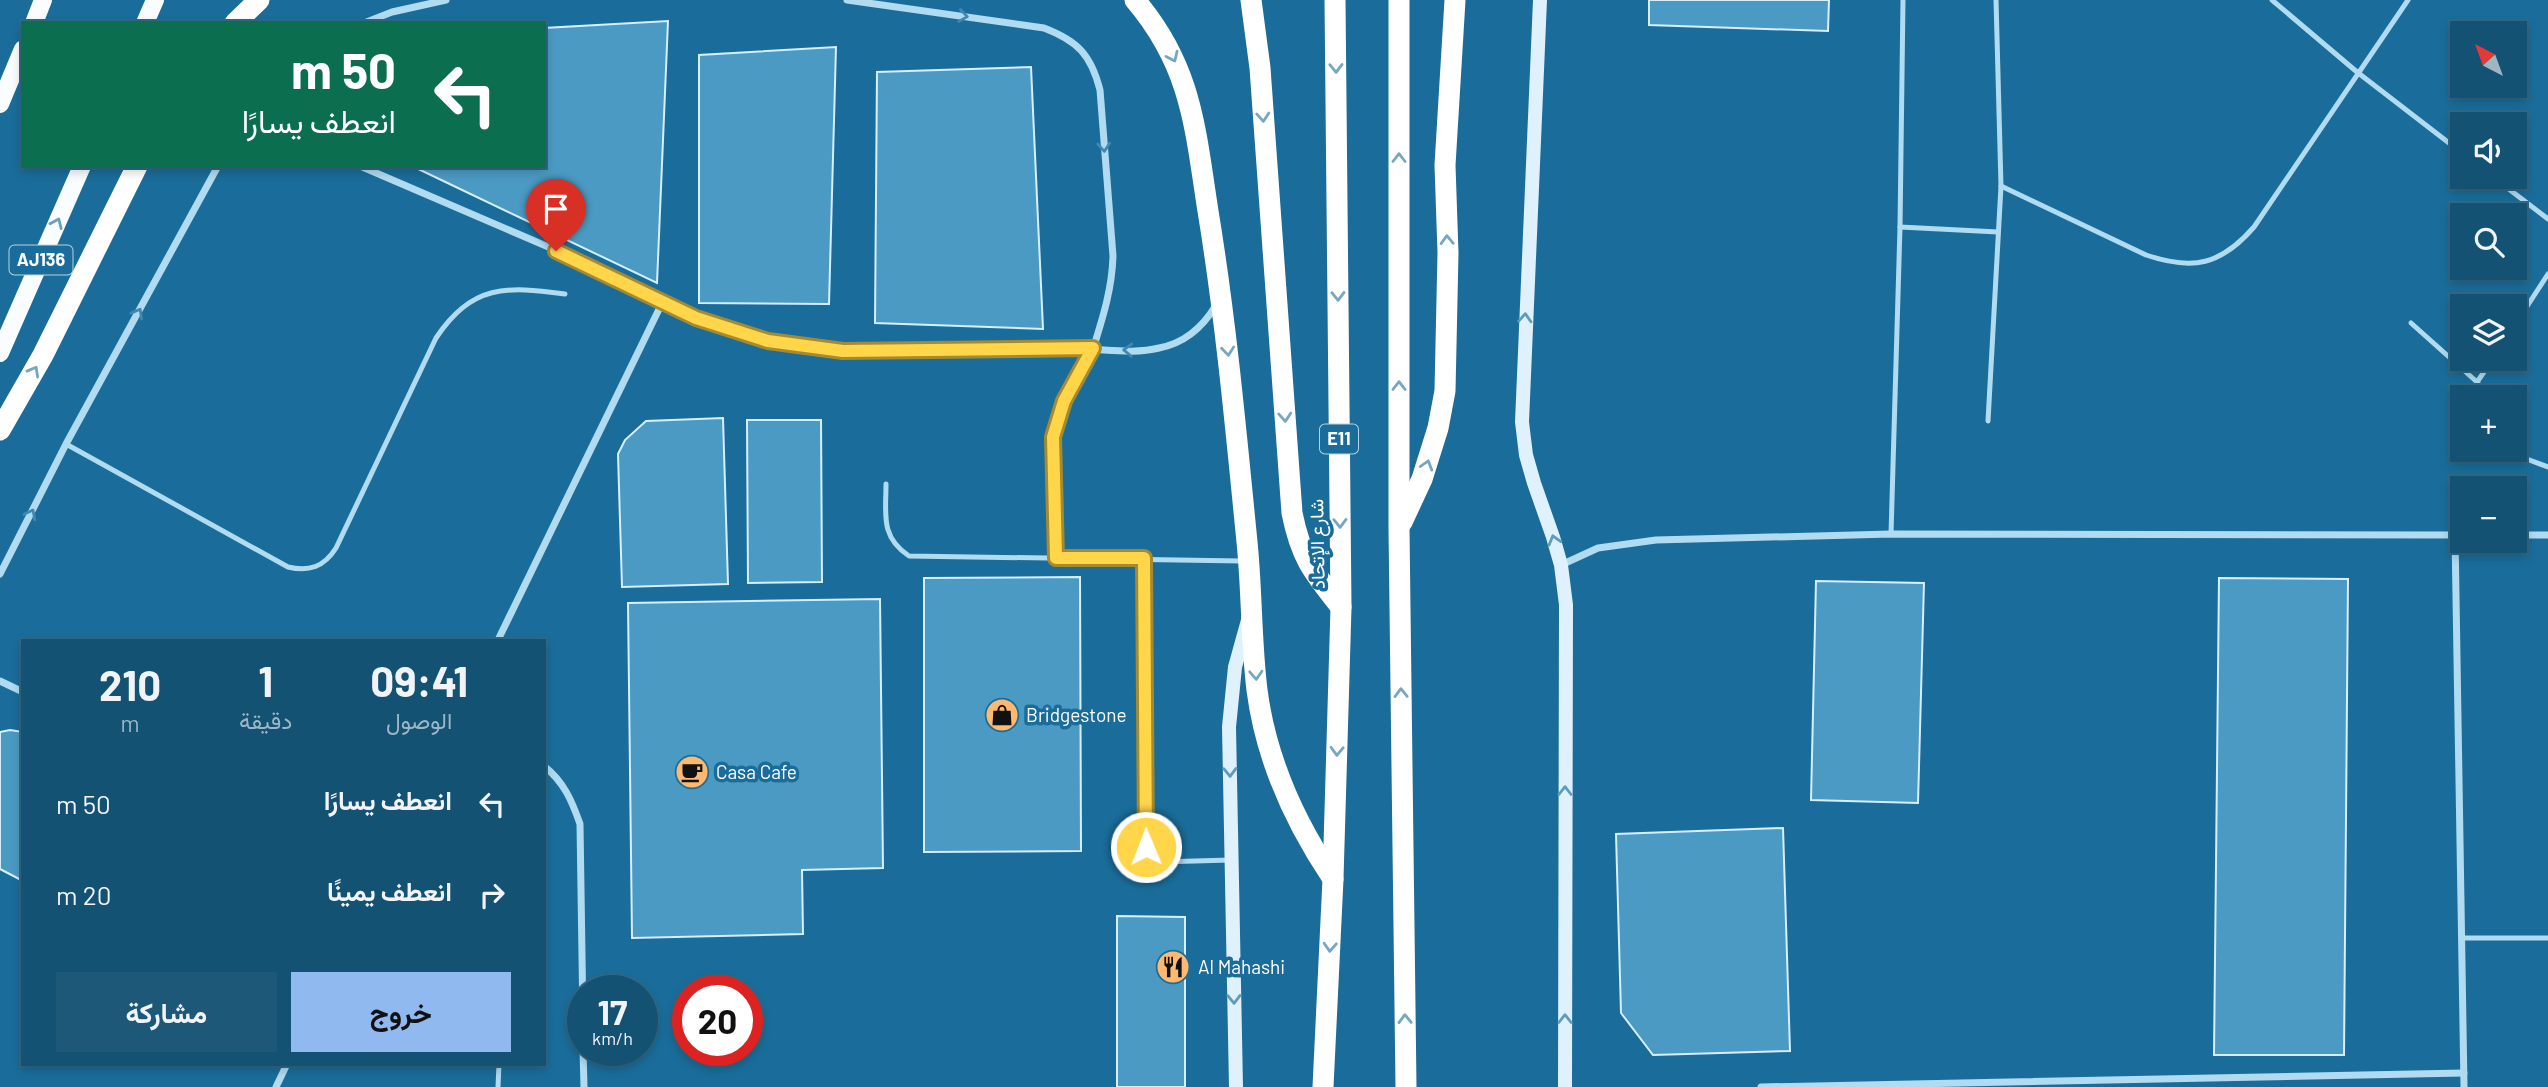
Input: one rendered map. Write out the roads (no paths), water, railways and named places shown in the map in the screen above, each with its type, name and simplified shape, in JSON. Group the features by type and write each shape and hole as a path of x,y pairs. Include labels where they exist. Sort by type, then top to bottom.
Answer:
{"highway":[{"path":"237,21 259,0"},
{"path":"1135,0 1170,49 1185,84 1195,120 1222,295 1262,722 1272,757 1297,821 1334,879"},
{"path":"1251,0 1260,68 1292,513 1298,542 1306,561 1341,607"},
{"name":"شارع الإتحاد","path":"1323,1087 1334,879 1341,607 1335,0"},
{"path":"1399,0 1399,527 1406,1087"},
{"path":"1399,527 1422,479 1438,428 1445,390 1448,253 1445,165 1455,0"},
{"path":"0,430 43,355 136,168"}],"main road":[{"path":"35,21 44,0"},
{"path":"146,21 155,0"},
{"path":"1540,0 1522,422 1526,455 1561,565 1566,605 1564,1087"},
{"path":"0,104 21,54"},
{"name":"AJ136","path":"0,353 81,168"},
{"path":"1236,1087 1231,697 1235,667 1252,609"}],"street":[{"path":"369,21 392,12 446,0"},
{"path":"847,0 1044,28 1065,36 1082,50 1094,68 1100,90 1112,256 1112,280 1093,348"},
{"path":"0,574 66,444 217,168"},
{"path":"365,168 581,261 696,318 768,341 805,347 843,351 1093,348 1137,351 1179,342 1206,322 1222,295"},
{"path":"498,639 663,302"},
{"path":"1561,565 1598,548 1656,540 1891,534 2450,535"},
{"path":"2527,535 2548,535"},
{"path":"2458,553 2464,1087"},
{"path":"0,681 21,691"},
{"path":"546,768 556,776 572,799 580,824 582,975"},
{"path":"276,1087 286,1066"},
{"path":"583,1066 584,1087"},
{"path":"1761,1087 2464,1073"}],"lane":[{"path":"1891,534 1900,227 1903,0"},
{"path":"1989,421 2001,186 1996,0"},
{"path":"2273,0 2357,72 2450,144"},
{"path":"2001,186 2157,259 2193,265 2217,259 2238,246 2254,227 2408,0"},
{"path":"2509,189 2548,219"},
{"path":"1900,227 1998,232"},
{"path":"2527,306 2548,274"},
{"path":"66,444 288,567 301,570 314,568 323,563 336,548 436,338 446,323 458,310 490,293 526,289 565,294"},
{"path":"2412,323 2479,385"},
{"path":"1056,558 1053,437 1064,401 1093,348"},
{"path":"2477,382 2485,371"},
{"path":"2527,458 2548,467"},
{"path":"886,484 888,535 896,547 908,556 1249,561"},
{"path":"1144,558 1146,847 1150,856 1158,862 1232,860"},
{"path":"2462,938 2548,938"},
{"path":"498,1087 499,1066"}],"place":[{"name":"Bridgestone","path":"1002,715"},
{"name":"Casa Cafe","path":"692,772"},
{"name":"Al Mahashi","path":"1173,967"}]}
